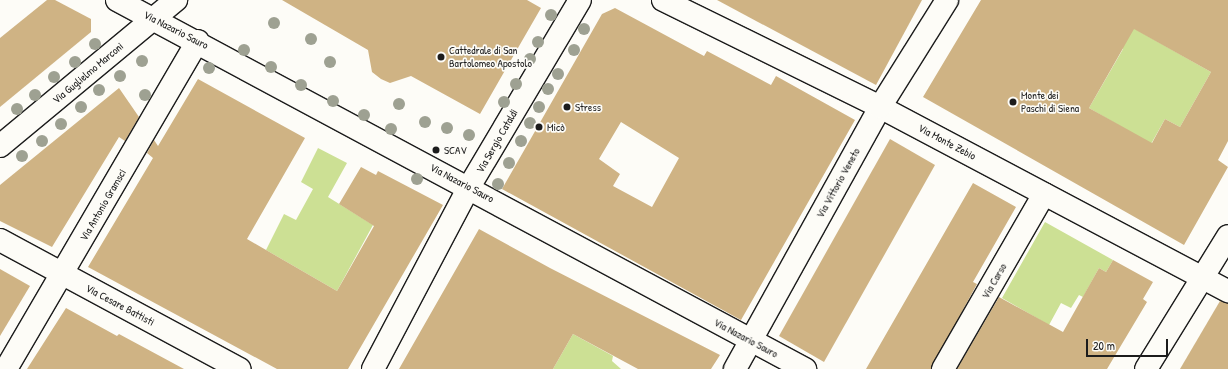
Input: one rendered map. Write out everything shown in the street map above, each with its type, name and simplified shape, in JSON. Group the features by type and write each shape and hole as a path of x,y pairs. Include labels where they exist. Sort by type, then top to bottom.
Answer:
{"street":[{"name":"Via Nazario Sauro","path":"117,0 198,41 805,369"},
{"name":"Via Guglielmo Marconi","path":"0,146 176,0"},
{"name":"Via Sergio Cataldi","path":"374,369 469,187 580,0"},
{"name":"Via Monte Zebio","path":"663,0 880,107 1228,291"},
{"name":"Via Vittorio Veneto","path":"735,369 880,107 947,0"},
{"name":"Via Antonio Gramsci","path":"6,369 198,41"},
{"name":"Via Carso","path":"943,369 1044,194"},
{"path":"1146,369 1228,236"},
{"name":"Via Cesare Battisti","path":"0,240 62,275 240,369"}],"green space":[{"path":"1084,0 1211,72 1180,127 1165,119 1151,144 1089,108 1123,49"},
{"path":"318,148 347,163 328,197 373,225 337,291 266,250 284,214 296,220 313,189 301,182"},
{"path":"1045,222 1113,260 1106,272 1099,268 1083,297 1079,295 1071,308 1061,303 1049,325 1002,298"},
{"path":"573,334 613,356 612,361 621,369 553,369"}],"building":[{"path":"47,0 55,0 91,19 91,32 0,107 0,38"},
{"name":"Cattedrale di San Bartolomeo Apostolo","path":"282,0 527,0 541,8 480,114 411,76 390,83 381,79 372,72 368,50"},
{"path":"717,0 922,0 876,85"},
{"path":"981,0 1228,0 1228,141 1218,160 1228,167 1184,245 923,97","holes":["1134,29 1211,72 1180,127 1165,119 1152,143 1089,108"]},
{"path":"615,8 704,56 707,51 771,85 776,76 855,120 741,320 502,189 602,14","holes":["621,122 679,158 652,207 613,186 620,174 599,159"]},
{"path":"198,79 305,138 247,239 337,291 374,226 339,204 361,167 376,175 378,171 443,205 348,369 277,369 88,267 153,158 147,153 154,140 158,146"},
{"path":"119,88 139,117 125,141 119,137 52,247 0,221 0,185"},
{"path":"890,139 935,165 824,362 779,336"},
{"path":"973,183 1016,207 973,282 977,284 931,369 866,369"},
{"path":"479,229 550,268 720,355 711,369 638,369 573,334 553,369 399,369"},
{"path":"1113,260 1153,282 1143,299 1147,302 1107,369 957,369 999,297 1063,332 1099,268 1106,272"},
{"path":"0,269 30,286 0,336"},
{"path":"1220,301 1228,303 1228,369 1180,369"},
{"path":"66,308 117,336 119,334 184,369 27,369"}],"place":[{"name":"Cattedrale di San Bartolomeo Apostolo","path":"441,57"},
{"name":"Monte dei Paschi di Siena","path":"1013,102"},
{"name":"Stress","path":"567,107"},
{"name":"Micò","path":"539,127"},
{"name":"SCAV","path":"436,150"}]}
